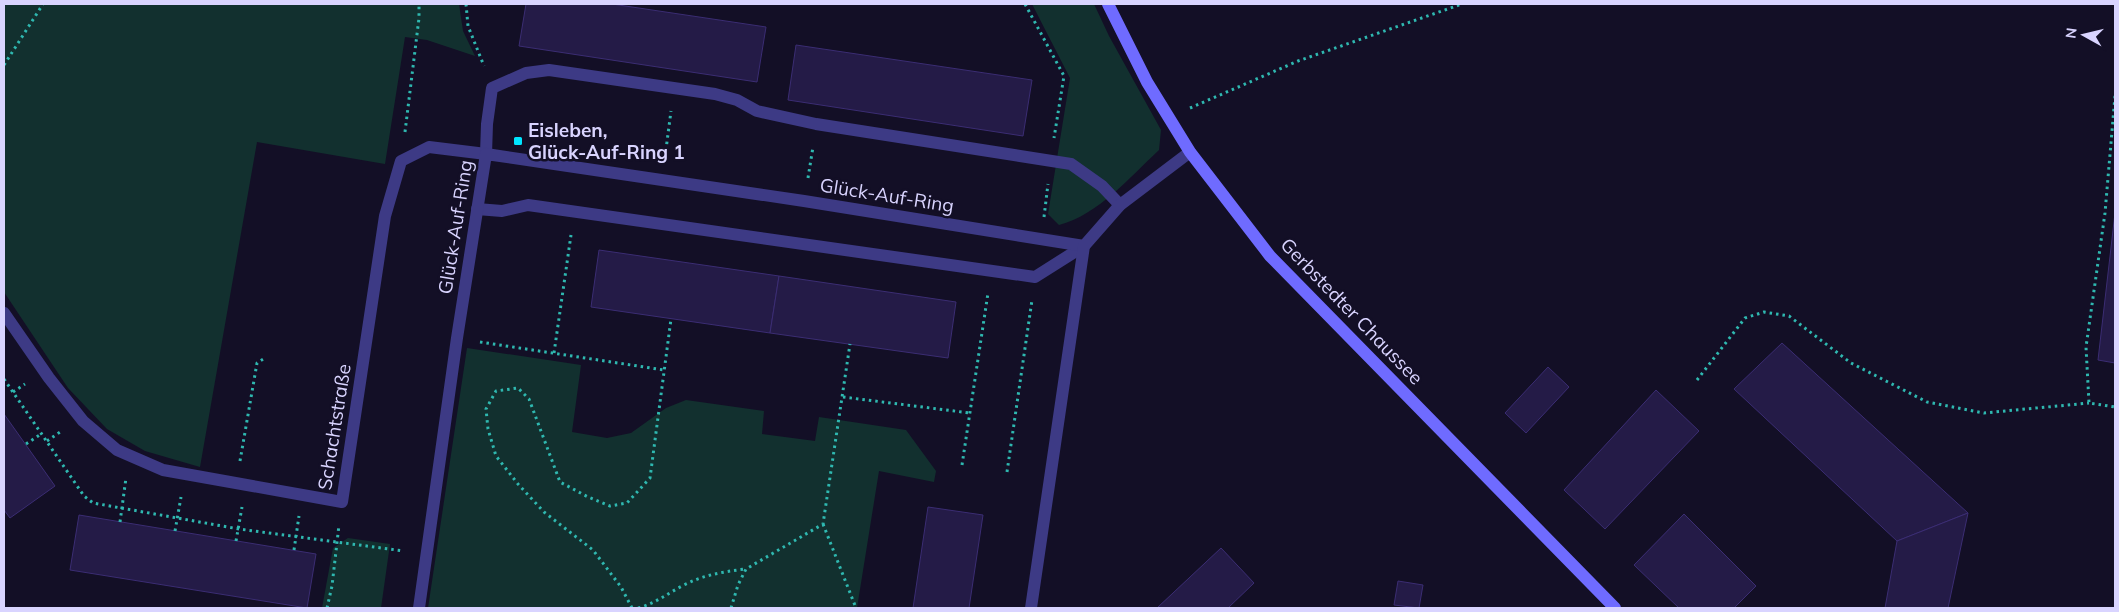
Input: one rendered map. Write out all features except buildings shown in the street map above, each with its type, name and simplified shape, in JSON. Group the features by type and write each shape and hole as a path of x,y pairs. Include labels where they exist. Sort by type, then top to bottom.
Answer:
{"main road":[{"name":"Gerbstedter Chaussee","path":"1108,4 1147,82 1168,118 1190,152 1270,256 1616,608"}],"street":[{"path":"401,161 429,147 486,154 487,124 492,88 526,74 549,70 715,94 737,100 757,111 816,124 1071,164 1102,186 1120,205"},
{"path":"477,209 502,211 528,205 1035,277 1084,246 1120,205 1190,152"},
{"name":"Glück-Auf-Ring","path":"419,608 457,338 486,154 804,201 1084,246"},
{"name":"Schachtstraße","path":"4,313 49,378 83,421 117,450 163,470 342,502 385,216 401,161"},
{"path":"1031,608 1084,246"}],"path":[{"path":"4,65 42,4"},
{"path":"401,161 419,18 418,4"},
{"path":"466,4 468,26 492,88"},
{"path":"1168,118 1298,61 1462,4"},
{"path":"662,180 674,88"},
{"path":"2089,403 2086,347 2105,213 2115,96"},
{"path":"804,201 816,124"},
{"path":"554,353 575,211"},
{"path":"962,466 991,272"},
{"path":"1697,380 1745,318 1764,312 1789,316 1851,363 1927,402 1984,414 2089,403 2115,407"},
{"path":"632,608 620,587 593,550 544,512 518,484 496,456 488,429 486,409 496,391 518,388 529,399 560,482 610,506 628,502 650,478 671,319"},
{"path":"457,338 664,370"},
{"path":"850,344 824,524 856,608"},
{"path":"236,541 239,528 240,484 257,363 265,358"},
{"path":"4,379 5,385 84,496 92,503 178,519 296,537 427,554"},
{"path":"843,397 970,413"},
{"path":"26,444 41,434"},
{"path":"120,522 130,456"},
{"path":"175,531 185,474"},
{"path":"294,550 302,495"},
{"path":"327,608 342,502"},
{"path":"638,608 650,605 683,585 712,573 746,569 824,524"},
{"path":"731,608 738,585 746,569"}],"green space":[{"path":"4,4 459,4 463,31 475,56 427,40 405,37 385,164 257,142 200,467 145,451 107,429 68,388 4,292"},
{"path":"1032,4 1094,4 1109,36 1161,130 1159,150 1125,183 1087,213 1059,225 1048,214 1070,78"},
{"path":"467,348 581,365 572,432 607,438 631,433 666,408 686,400 764,411 762,434 815,441 819,417 906,430 936,471 934,482 879,471 857,608 428,608"},
{"path":"348,538 390,544 381,608 322,608 333,548"}],"place":[{"name":"Eisleben, Glück-Auf-Ring 1","path":"518,141"}]}
